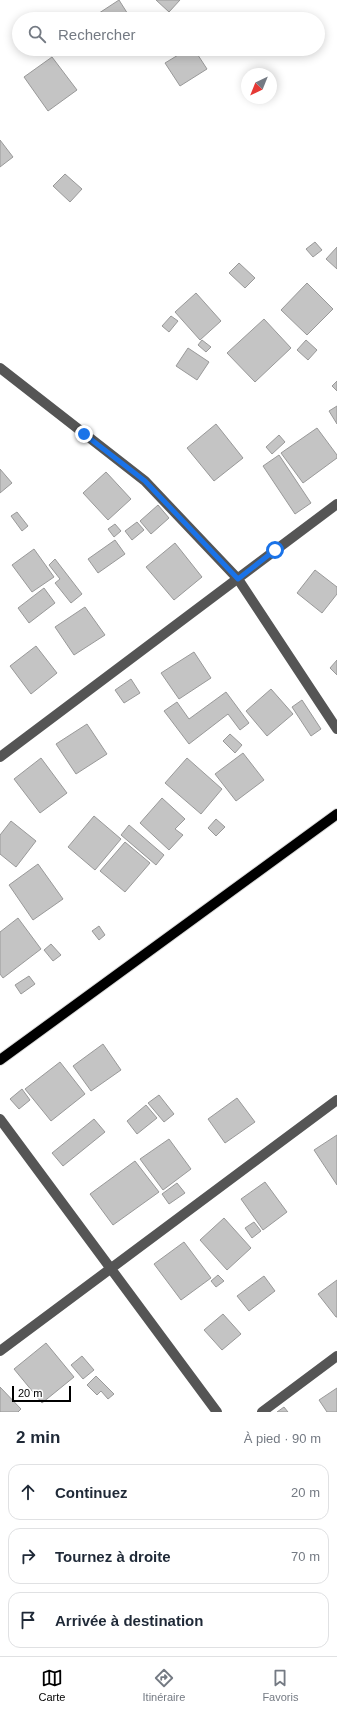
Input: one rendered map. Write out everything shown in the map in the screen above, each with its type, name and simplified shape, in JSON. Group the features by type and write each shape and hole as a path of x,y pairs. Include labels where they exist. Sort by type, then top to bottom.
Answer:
{"main road":[{"path":"0,1060 337,814"}],"street":[{"path":"0,368 145,481 238,579 337,729"},
{"path":"0,757 337,504"},
{"path":"0,1351 337,1100"},
{"path":"0,1119 112,1268 217,1412"},
{"path":"262,1412 337,1356"}],"building":[{"path":"119,0 127,12 101,12"},
{"path":"156,0 180,0 169,12"},
{"path":"176,56 199,56 207,69 180,86 165,63"},
{"path":"52,57 77,90 48,111 24,77"},
{"path":"0,140 13,157 0,167"},
{"path":"65,174 82,189 70,202 53,186"},
{"path":"315,242 322,250 313,257 306,249"},
{"path":"337,247 337,269 326,259"},
{"path":"239,263 255,278 245,288 229,273"},
{"path":"307,283 333,309 307,335 281,310"},
{"path":"196,293 221,321 200,340 175,312"},
{"path":"171,316 178,321 169,332 162,326"},
{"path":"264,319 291,348 255,382 227,353"},
{"path":"202,340 211,347 206,352 198,345"},
{"path":"306,340 317,350 308,360 297,350"},
{"path":"188,348 209,362 197,380 176,366"},
{"path":"337,381 337,391 332,386"},
{"path":"337,406 337,424 329,411"},
{"path":"216,424 243,458 214,481 187,448"},
{"path":"317,428 337,455 337,458 303,483 281,453"},
{"path":"279,435 285,442 272,454 266,447"},
{"path":"279,455 311,503 295,514 263,466"},
{"path":"0,469 12,483 0,493"},
{"path":"106,472 131,499 108,520 83,493"},
{"path":"158,505 169,518 151,534 140,521"},
{"path":"17,512 28,526 22,531 11,516"},
{"path":"137,522 144,530 132,540 125,531"},
{"path":"115,524 121,531 114,537 108,529"},
{"path":"115,540 125,554 98,573 88,559"},
{"path":"175,543 202,577 174,600 146,567"},
{"path":"34,549 54,577 32,592 12,565"},
{"path":"55,559 82,594 71,603 55,583 60,579 49,565"},
{"path":"315,570 337,587 337,594 322,613 297,593"},
{"path":"44,588 55,603 29,623 18,608"},
{"path":"85,607 105,635 74,655 55,627"},
{"path":"36,646 57,673 31,694 10,666"},
{"path":"194,652 211,678 179,699 161,673"},
{"path":"337,660 337,675 330,668"},
{"path":"131,679 140,693 124,703 115,690"},
{"path":"271,689 293,714 267,736 246,711"},
{"path":"226,692 249,723 240,730 228,714 189,744 164,711 177,702 189,719"},
{"path":"302,700 321,729 311,736 292,707"},
{"path":"87,724 107,754 76,774 56,744"},
{"path":"230,734 242,745 235,753 223,741"},
{"path":"243,753 264,780 236,801 215,774"},
{"path":"41,758 67,793 40,813 14,779"},
{"path":"187,758 222,789 201,814 165,783"},
{"path":"162,798 185,819 175,829 183,835 169,850 140,823"},
{"path":"94,816 121,839 95,870 68,847"},
{"path":"216,819 225,827 216,836 208,828"},
{"path":"11,821 36,841 16,867 0,854 0,835"},
{"path":"129,825 164,855 156,865 121,835"},
{"path":"125,842 150,863 125,892 100,871"},
{"path":"38,864 63,899 33,920 9,885"},
{"path":"18,918 41,949 3,978 0,974 0,932"},
{"path":"99,926 105,935 99,940 92,931"},
{"path":"51,944 61,955 53,961 44,950"},
{"path":"29,976 35,984 21,994 15,985"},
{"path":"103,1044 121,1070 91,1091 73,1066"},
{"path":"60,1062 85,1094 51,1121 25,1089"},
{"path":"22,1089 30,1100 19,1109 10,1099"},
{"path":"159,1095 174,1114 164,1122 148,1103"},
{"path":"237,1098 255,1122 225,1143 208,1119"},
{"path":"146,1105 157,1118 137,1134 127,1121"},
{"path":"94,1119 105,1132 63,1166 52,1153"},
{"path":"337,1135 337,1185 314,1150"},
{"path":"169,1139 191,1169 163,1190 140,1159"},
{"path":"135,1161 159,1192 113,1225 90,1194"},
{"path":"265,1182 287,1212 263,1230 241,1199"},
{"path":"177,1183 185,1193 169,1204 162,1194"},
{"path":"224,1218 251,1248 227,1270 200,1240"},
{"path":"254,1222 261,1231 252,1238 245,1228"},
{"path":"184,1242 211,1278 181,1300 154,1264"},
{"path":"218,1275 224,1281 216,1287 211,1281"},
{"path":"264,1276 275,1291 249,1311 237,1296"},
{"path":"337,1280 337,1317 336,1317 318,1294"},
{"path":"223,1314 241,1334 222,1350 204,1330"},
{"path":"46,1343 74,1377 42,1403 14,1369"},
{"path":"82,1356 94,1370 83,1379 71,1365"},
{"path":"96,1376 114,1394 108,1399 101,1391 97,1395 87,1385"},
{"path":"0,1387 21,1409 18,1412 0,1412"},
{"path":"337,1388 337,1412 327,1412 319,1400"},
{"path":"284,1407 288,1412 277,1412"}],"route":[{"path":"84,434 145,481 238,579 275,550"}]}
